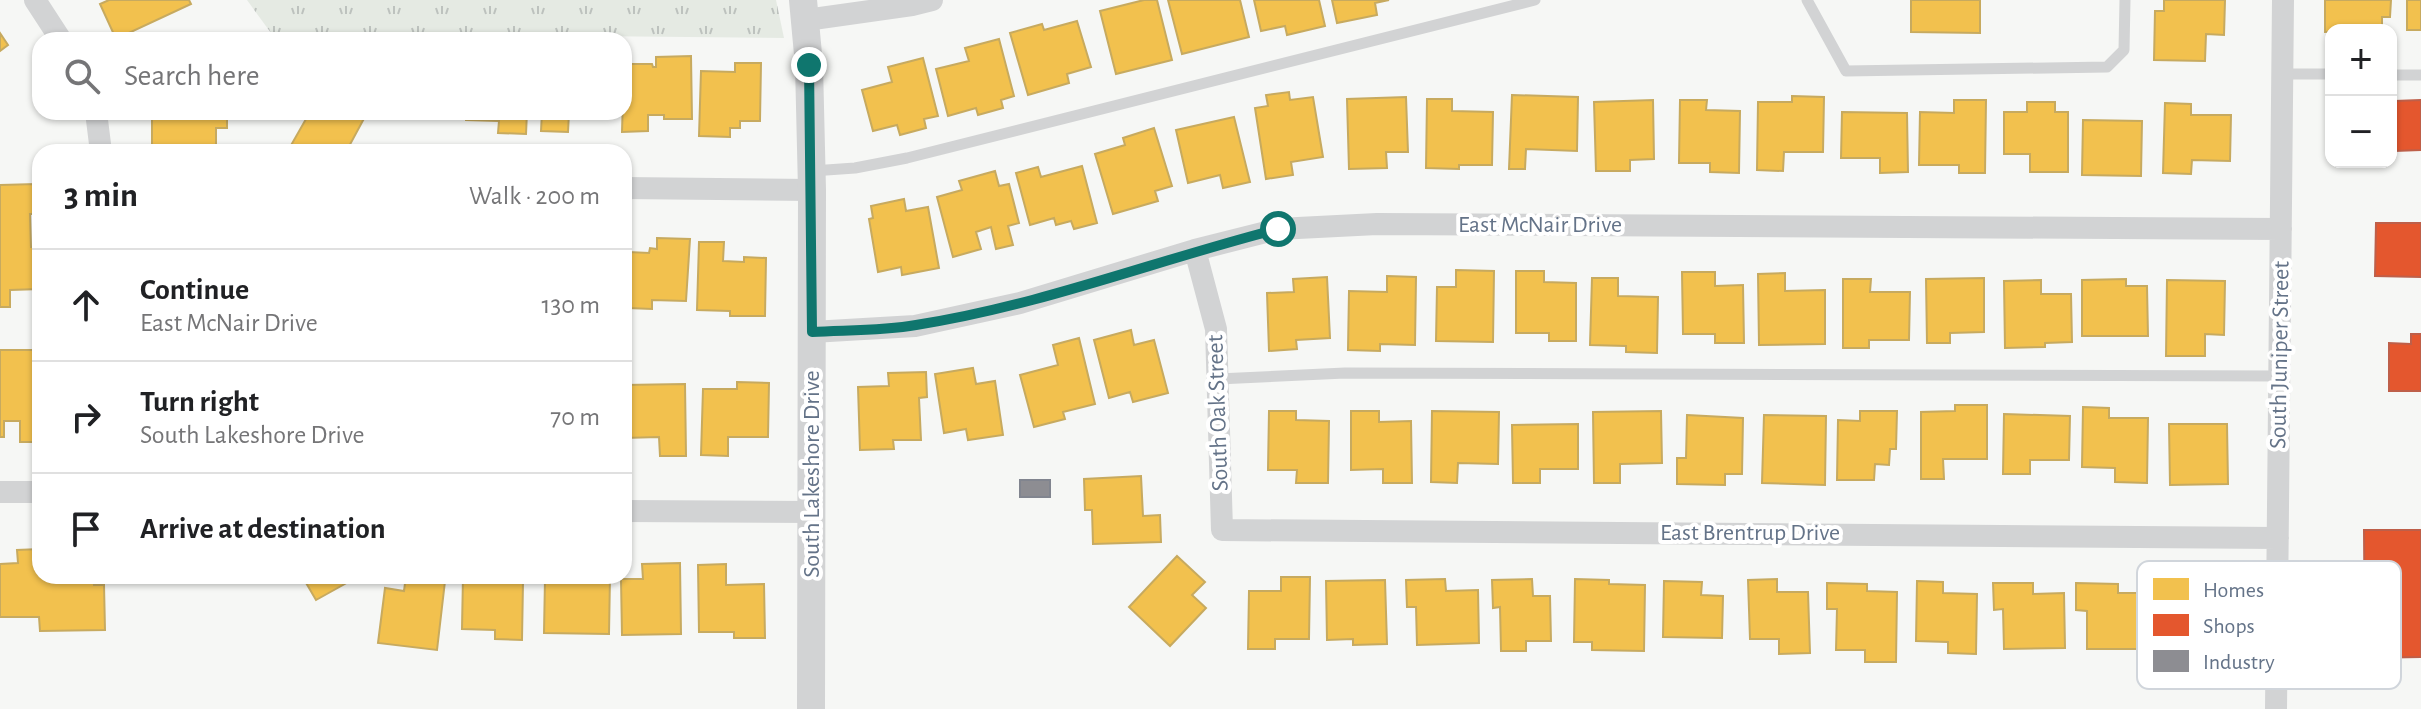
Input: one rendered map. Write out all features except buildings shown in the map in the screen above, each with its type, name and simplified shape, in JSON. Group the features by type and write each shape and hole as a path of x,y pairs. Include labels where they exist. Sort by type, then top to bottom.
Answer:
{"street":[{"path":"35,0 56,32"},
{"path":"805,10 932,0"},
{"name":"South Juniper Street","path":"2278,561 2283,0"},
{"name":"South Lakeshore Drive","path":"805,10 811,180 811,709"},
{"path":"97,120 100,144"},
{"path":"632,188 811,180"},
{"name":"East McNair Drive","path":"812,332 915,326 1020,303 1195,250 1278,229 1377,224 2281,229"},
{"name":"South Oak Street","path":"1195,250 1216,329 1222,530"},
{"path":"0,492 32,492"},
{"path":"632,511 812,512"},
{"name":"East Brentrup Drive","path":"1222,530 2278,538"},
{"name":"South Juniper Street","path":"2276,689 2276,709"}],"lane":[{"path":"811,180 1535,0"},
{"path":"1807,0 1846,71 2107,67 2124,50 2125,0"},
{"path":"2283,74 2325,74"},
{"path":"2397,75 2421,75"},
{"path":"1218,379 1345,373 2280,376"}],"green space":[{"path":"247,0 776,0 784,38 632,37 632,32 270,32"}],"route":[{"path":"809,65 812,332 915,326 1020,303 1195,250 1278,229"}]}
